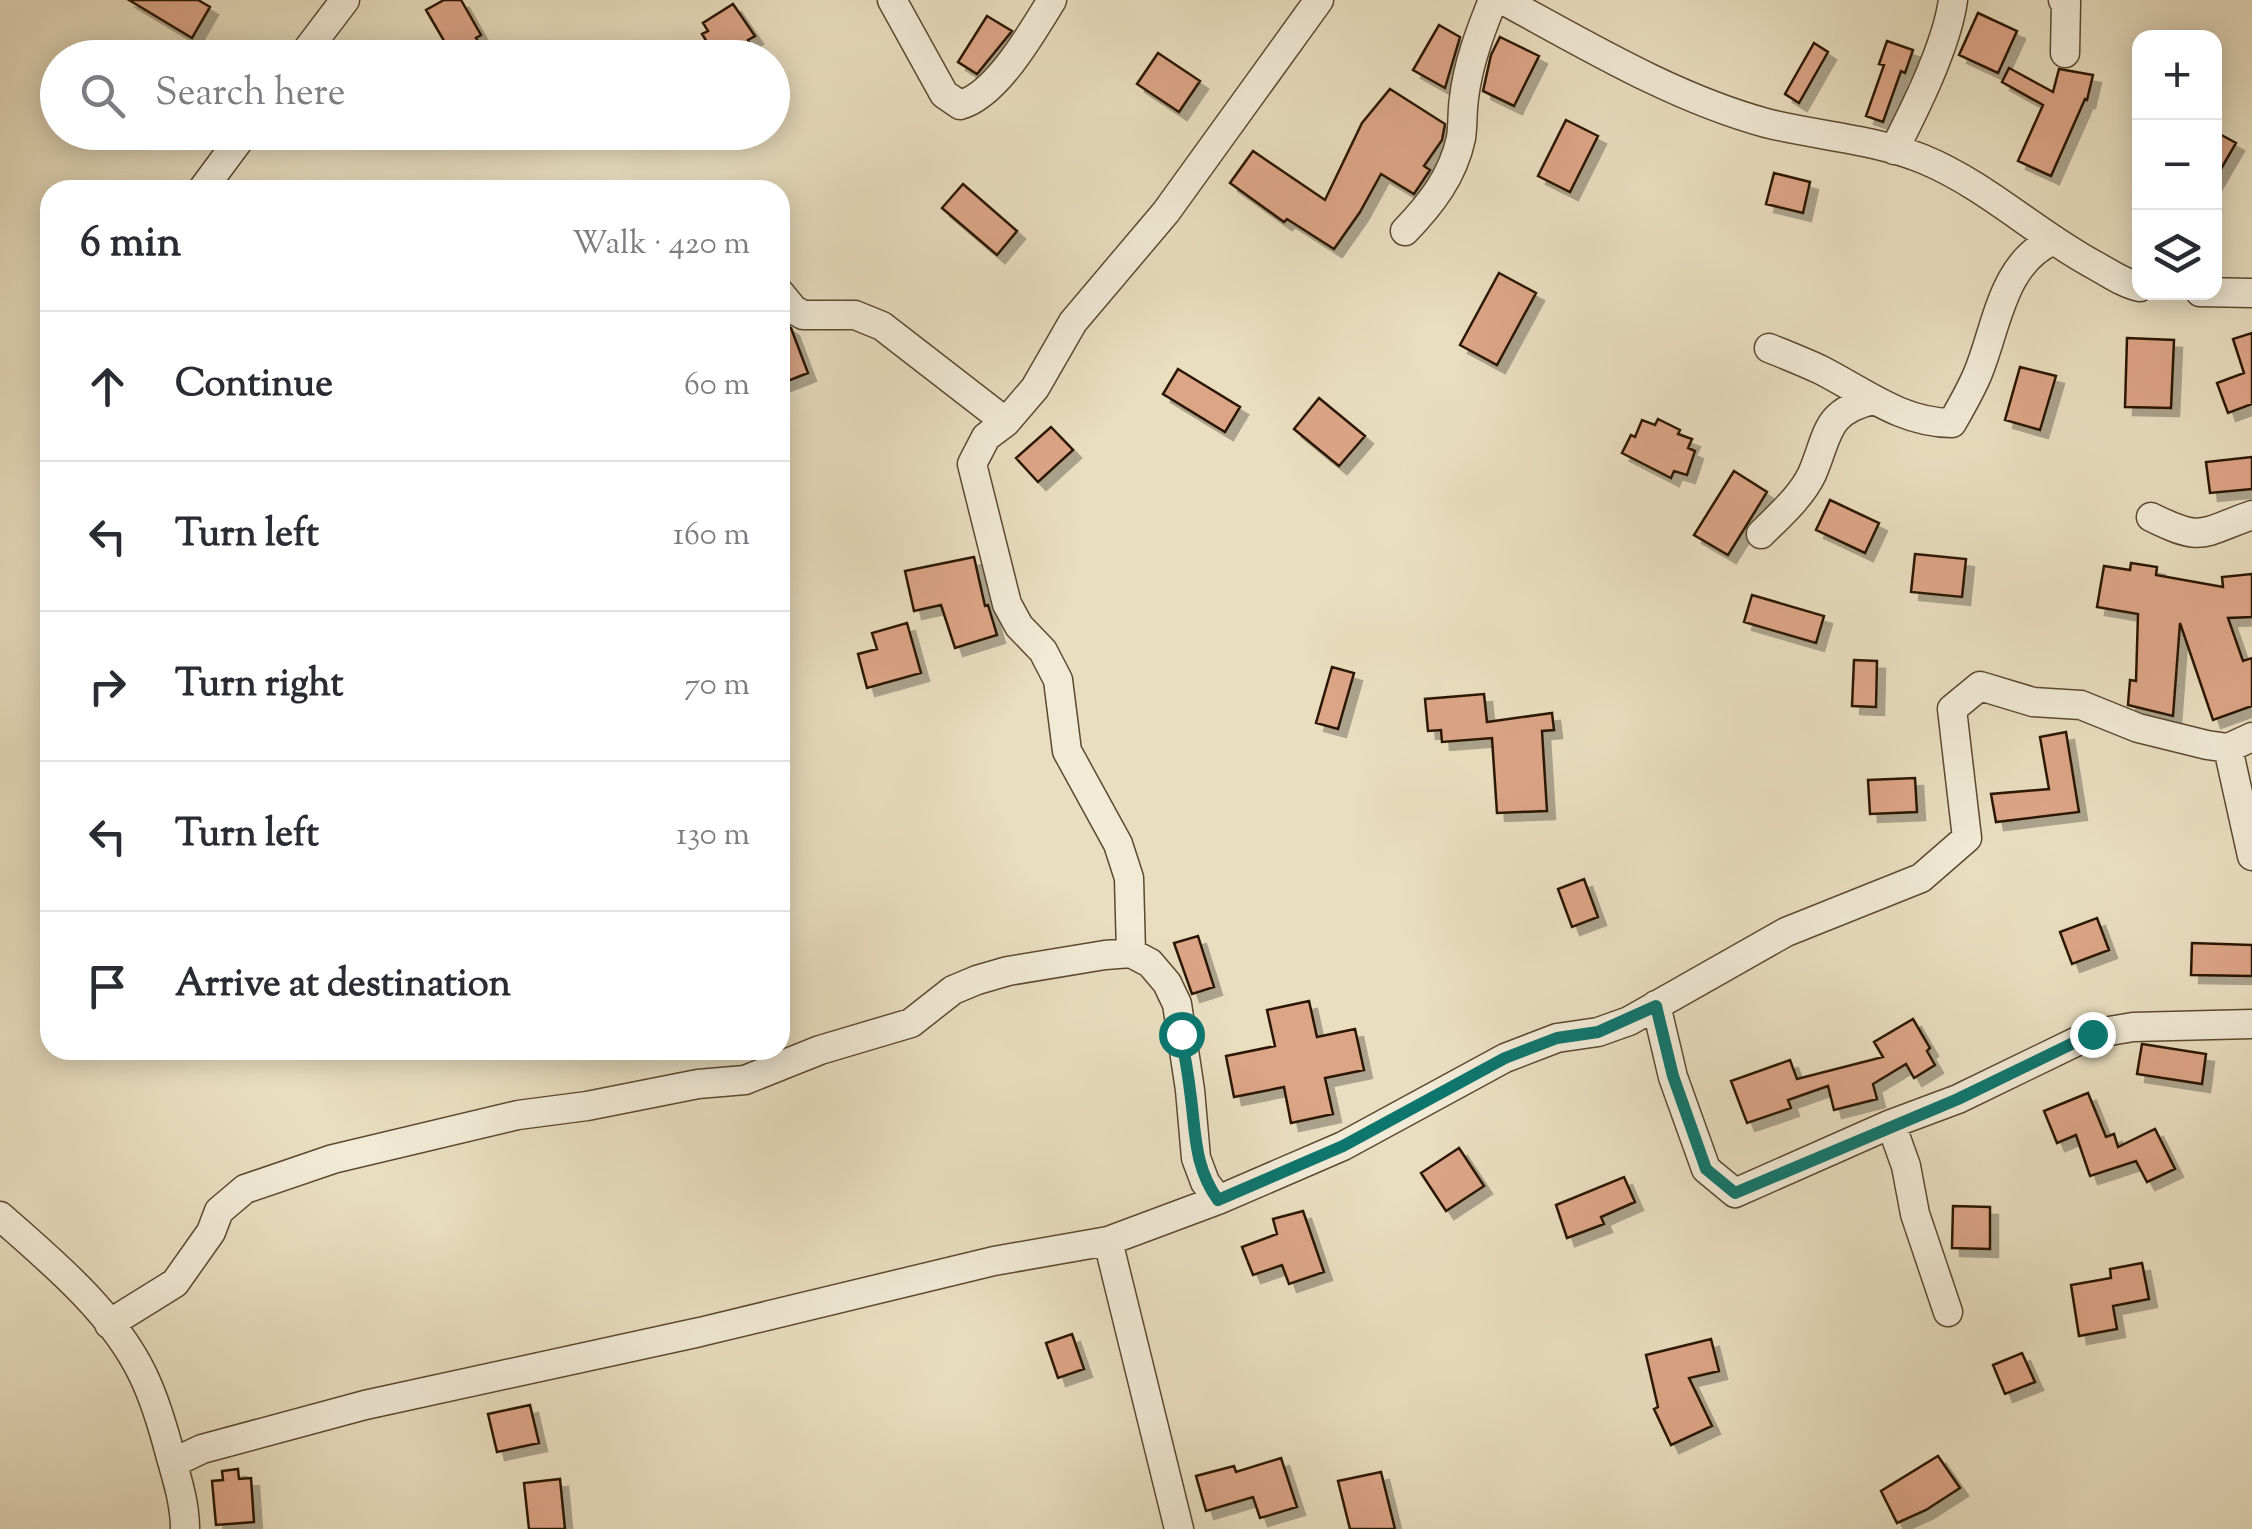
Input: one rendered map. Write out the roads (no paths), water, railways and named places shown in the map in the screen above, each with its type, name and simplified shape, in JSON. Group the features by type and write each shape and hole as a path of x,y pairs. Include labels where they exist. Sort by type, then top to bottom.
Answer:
{"street":[{"path":"316,40 346,0"},
{"path":"892,0 944,94 960,105 976,100 1022,48 1052,0"},
{"path":"1131,953 1128,878 1118,844 1067,751 1058,680 1043,651 1020,626 1008,604 972,464 986,437 1006,422 1035,388 1073,322 1166,212 1319,0"},
{"path":"1405,232 1428,206 1456,155 1476,42 1492,0"},
{"path":"1503,0 1718,107 1922,159 1975,184 2078,256 2132,283"},
{"path":"1894,150 1939,50 1953,0"},
{"path":"2063,0 2065,53"},
{"path":"209,180 232,150"},
{"path":"1769,348 1926,423 1952,423 1977,374 1996,312 2008,288 2041,245 2054,240"},
{"path":"2222,292 2252,293"},
{"path":"790,306 802,315 855,315 882,326 1006,422"},
{"path":"1761,534 1811,475 1822,439 1840,414 1873,400"},
{"path":"2151,517 2186,534 2206,532 2252,515"},
{"path":"174,1467 181,1458 202,1449 365,1405 700,1332 994,1261 1108,1240 1218,1200 1343,1146 1505,1058 1557,1038 1598,1032 1656,1006 1786,932 1921,878 1966,838 1952,709 1980,686 2033,702 2081,705 2138,728 2240,742 2252,856"},
{"path":"109,1324 175,1283 211,1232 218,1211 245,1189 333,1159 518,1115 698,1084 745,1080 820,1050 911,1022 954,990 977,980 1008,971 1131,953 1150,963 1167,983 1177,1004 1196,1158 1204,1182 1218,1200"},
{"path":"1656,1006 1673,1076 1706,1169 1735,1193 1958,1099 2092,1034 2133,1026 2252,1024"},
{"path":"1891,1124 1906,1166 1920,1231 1948,1312"},
{"path":"0,1216 75,1286 109,1324 142,1371 174,1467 185,1529"},
{"path":"1108,1240 1179,1529"}]}
